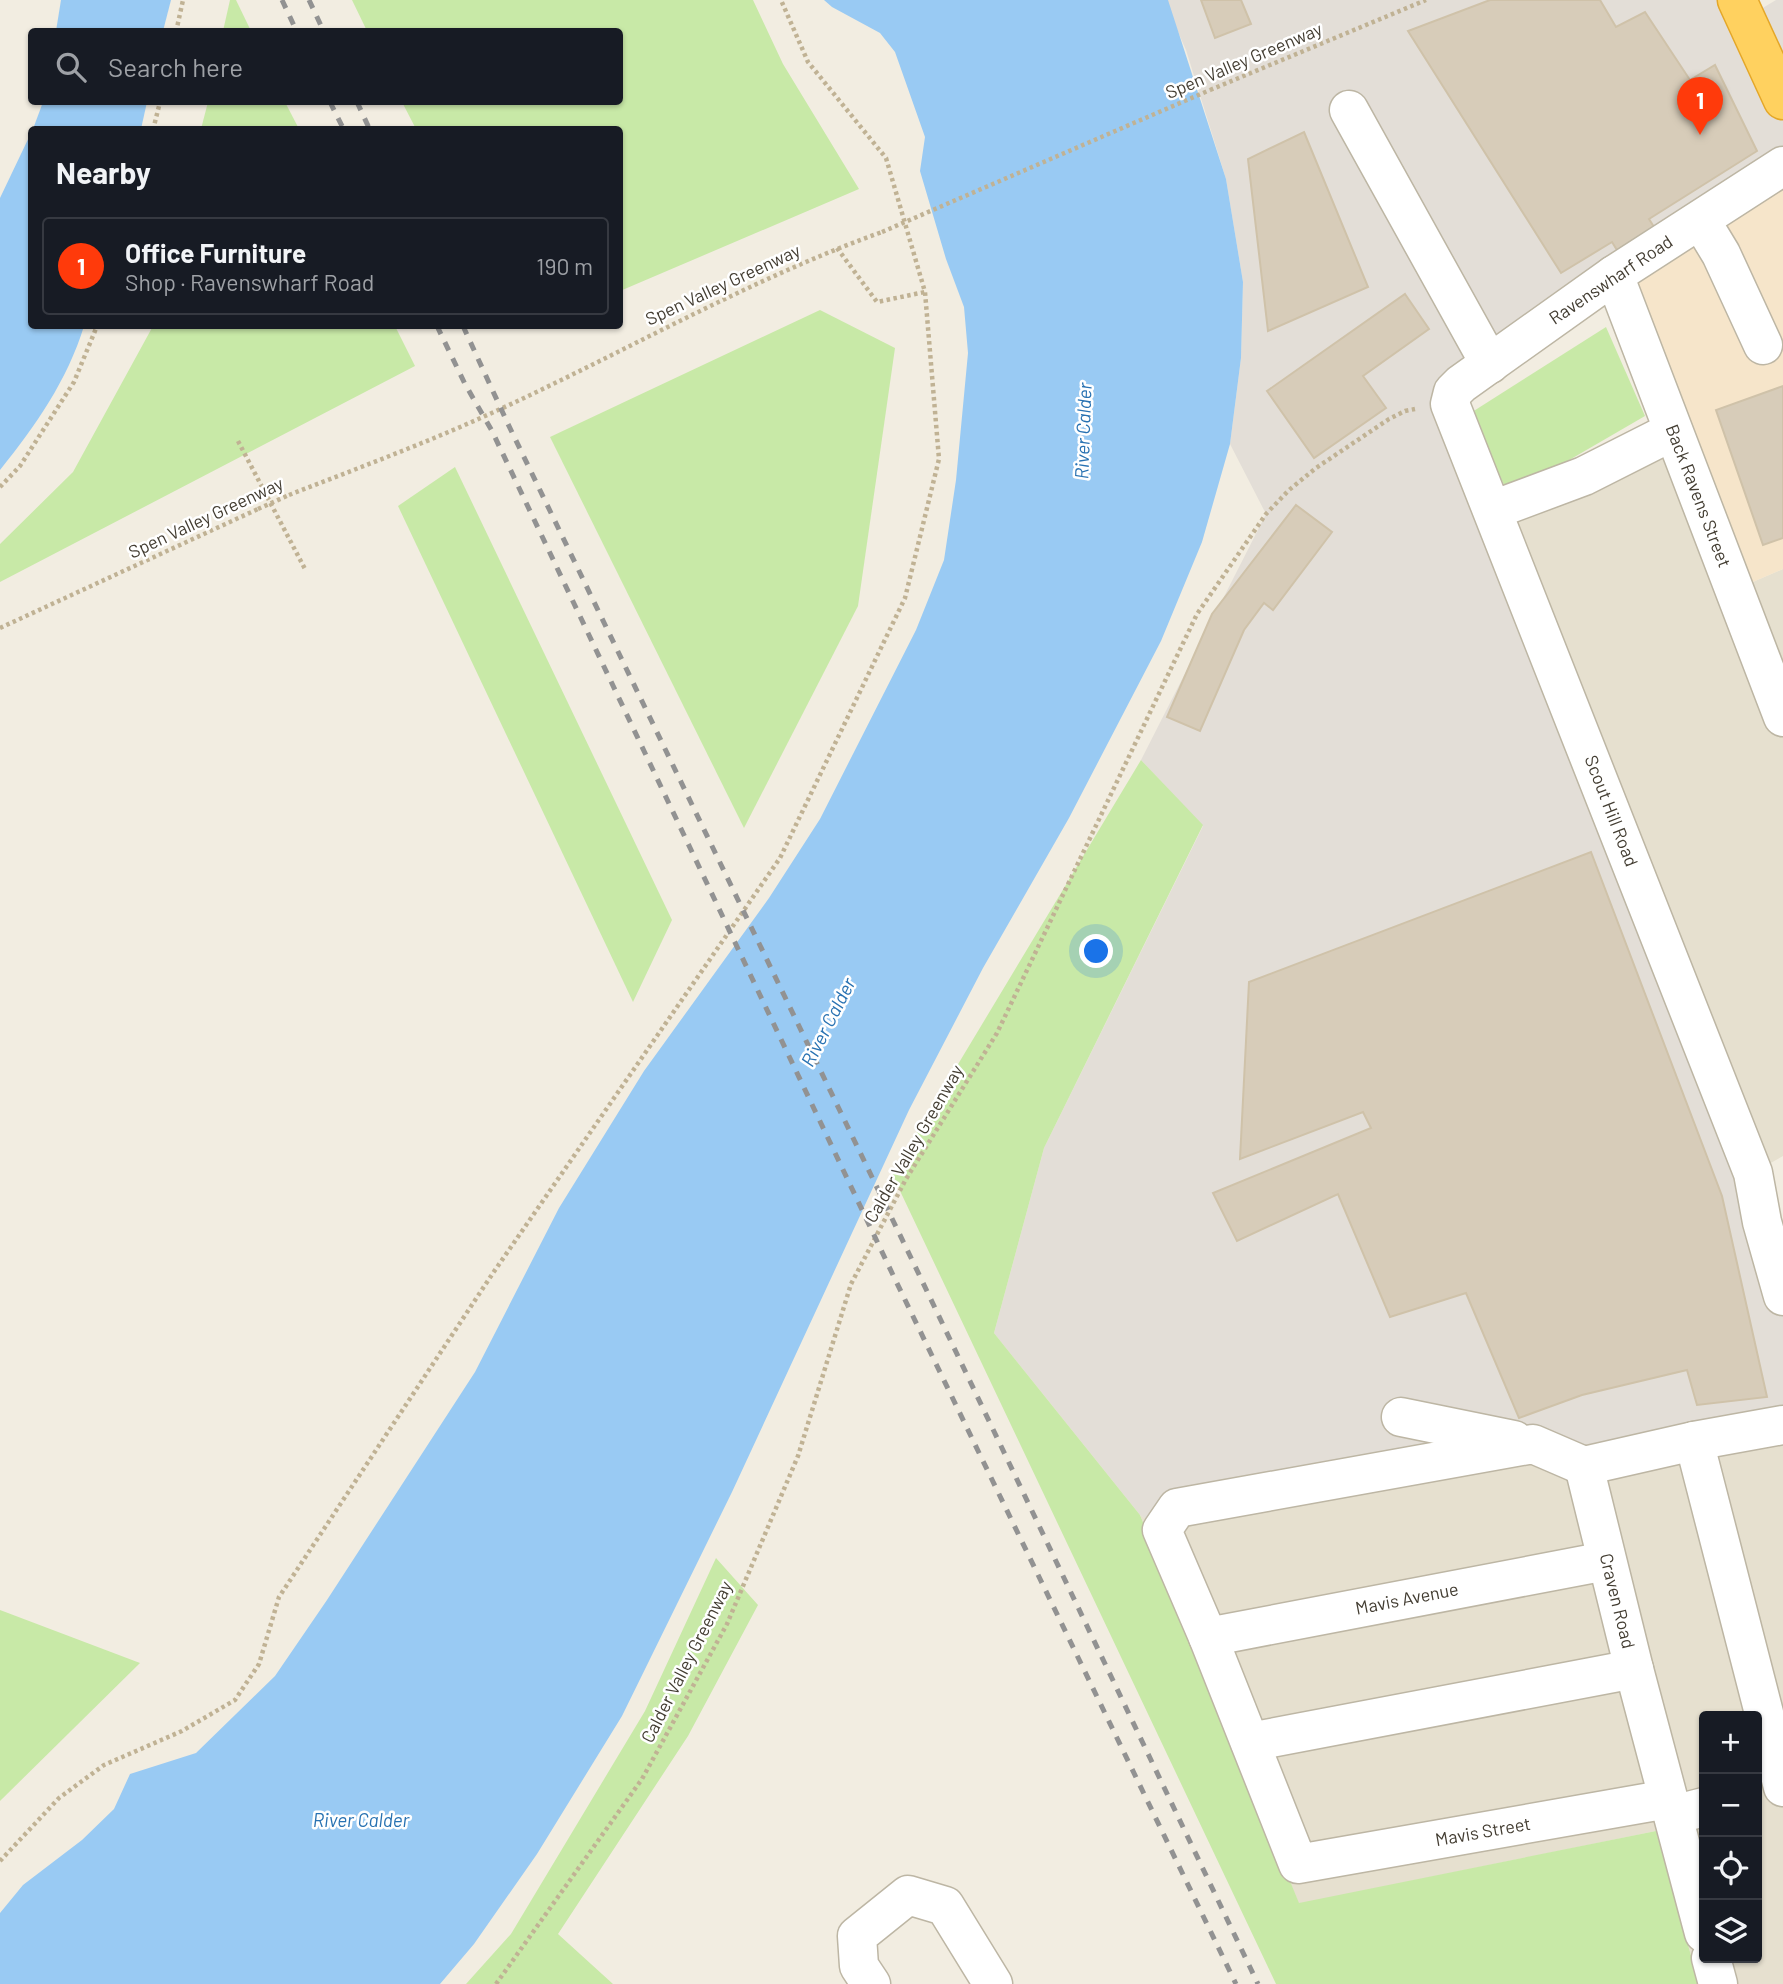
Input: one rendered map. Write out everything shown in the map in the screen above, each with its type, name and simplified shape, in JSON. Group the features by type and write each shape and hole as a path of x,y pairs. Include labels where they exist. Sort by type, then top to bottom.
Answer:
{"highway":[{"path":"1737,0 1783,100"}],"street":[{"path":"1349,110 1490,364"},
{"name":"Ravenswharf Road","path":"1450,404 1453,392 1614,275 1783,166"},
{"path":"1701,220 1721,254 1763,345"},
{"name":"Back Ravens Street","path":"1614,275 1783,717"},
{"name":"Scout Hill Road","path":"1450,404 1768,1166 1762,1222 1783,1296"},
{"path":"1493,510 1584,476 1673,431"},
{"path":"1401,1417 1533,1444 1584,1466 1694,1441 1783,1425"},
{"path":"1694,1441 1783,1787 1762,1792"},
{"path":"1533,1444 1177,1508 1162,1530 1250,1742 1634,1669"},
{"name":"Craven Road","path":"1584,1466 1634,1669 1682,1807 1699,1904"},
{"name":"Mavis Avenue","path":"1208,1637 1606,1561"},
{"name":"Mavis Street","path":"1250,1742 1298,1864 1682,1807"},
{"path":"871,1984 859,1966 856,1936 908,1895 945,1906 993,1984"},
{"path":"1712,1963 1718,1984"}],"path":[{"path":"177,28 183,0"},
{"path":"0,1861 59,1798 104,1765 182,1731 235,1700 260,1664 279,1597 501,1262 780,858 905,598 939,459 925,292 886,159 808,62 781,0"},
{"name":"Spen Valley Greenway","path":"0,628 289,495 495,412 663,328 837,248 882,232 1426,0"},
{"path":"154,126 159,105"},
{"path":"837,248 877,302 925,292"},
{"path":"0,487 20,466 74,382 96,329"},
{"name":"Calder Valley Greenway","path":"496,1984 642,1779 727,1624 798,1456 852,1284 906,1179 997,1032 1197,614 1266,514 1315,468 1405,411 1450,404"},
{"path":"238,441 306,569"}],"shaded area":[{"path":"1164,0 1730,0 1783,108 1783,164 1461,384 1783,1296 1783,1425 1584,1466 1533,1444 1162,1530 1140,1515 994,1333 1044,1148 1203,826 1141,760 1266,514 1230,444 1241,358 1243,282 1226,179 1186,50"},
{"path":"1776,0 1783,0 1783,100 1746,18"},
{"path":"1783,164 1783,569 1734,590 1614,275"},
{"path":"1673,431 1734,590 1783,569 1783,1156 1753,1173 1493,510"},
{"path":"1783,1425 1783,1984 1699,1984 1656,1831 1299,1904 1140,1515 1162,1529 1177,1508"}],"green space":[{"path":"230,0 236,0 250,28 224,28"},
{"path":"352,0 753,0 783,64 859,189 623,290 623,126 414,126 404,105 623,105 623,28 366,28"},
{"path":"207,105 287,105 297,126 202,126"},
{"path":"820,310 895,348 858,606 744,828 550,437"},
{"path":"1606,327 1645,416 1509,495 1469,414"},
{"path":"151,329 396,329 415,366 0,582 0,544 73,472"},
{"path":"455,467 672,920 633,1002 398,506"},
{"path":"1141,760 1203,825 1044,1148 994,1333 1140,1515 1299,1903 1656,1831 1699,1984 1276,1984 892,1174"},
{"path":"716,1558 758,1605 688,1736 558,1934 613,1984 466,1984 511,1934 645,1711"},
{"path":"0,1610 140,1663 0,1801"}],"water":[{"path":"61,0 171,0 164,28 56,28"},
{"name":"River Calder","path":"824,0 1168,0 1226,179 1243,282 1241,358 1230,444 1202,542 1161,641 1069,818 983,968 909,1110 732,1492 622,1716 537,1854 474,1944 440,1984 0,1984 0,1913 23,1885 82,1840 114,1809 130,1774 196,1753 275,1676 327,1600 475,1372 559,1208 644,1071 769,898 820,819 916,630 944,560 956,480 968,353 964,307 946,259 920,171 925,137 895,52 880,33"},
{"path":"42,105 146,105 142,126 34,126"},
{"path":"28,139 28,329 83,329 69,365 49,402 0,470 0,198"}],"building":[{"path":"1201,0 1241,0 1251,24 1215,38"},
{"path":"1490,0 1600,0 1616,27 1645,12 1690,80 1715,65 1757,151 1649,219 1654,227 1617,250 1612,242 1561,273 1408,31"},
{"path":"1304,132 1368,287 1268,331 1248,159"},
{"path":"1405,294 1429,329 1363,376 1386,408 1314,458 1267,391"},
{"path":"1783,386 1783,538 1763,545 1716,410"},
{"path":"1296,505 1332,532 1273,610 1264,603 1244,630 1200,731 1167,717 1212,614"},
{"path":"1591,852 1722,1196 1767,1397 1697,1405 1687,1370 1582,1395 1519,1418 1466,1293 1390,1317 1338,1194 1237,1241 1213,1193 1371,1128 1363,1112 1240,1159 1249,982"}],"railway":[{"path":"282,0 295,28"},
{"path":"309,0 322,28"},
{"path":"332,105 342,126"},
{"path":"358,105 368,126"},
{"path":"438,329 492,431 893,1275 1236,1984"},
{"path":"464,329 1258,1984"}],"place":[{"name":"Office Furniture","path":"1700,135"}]}
